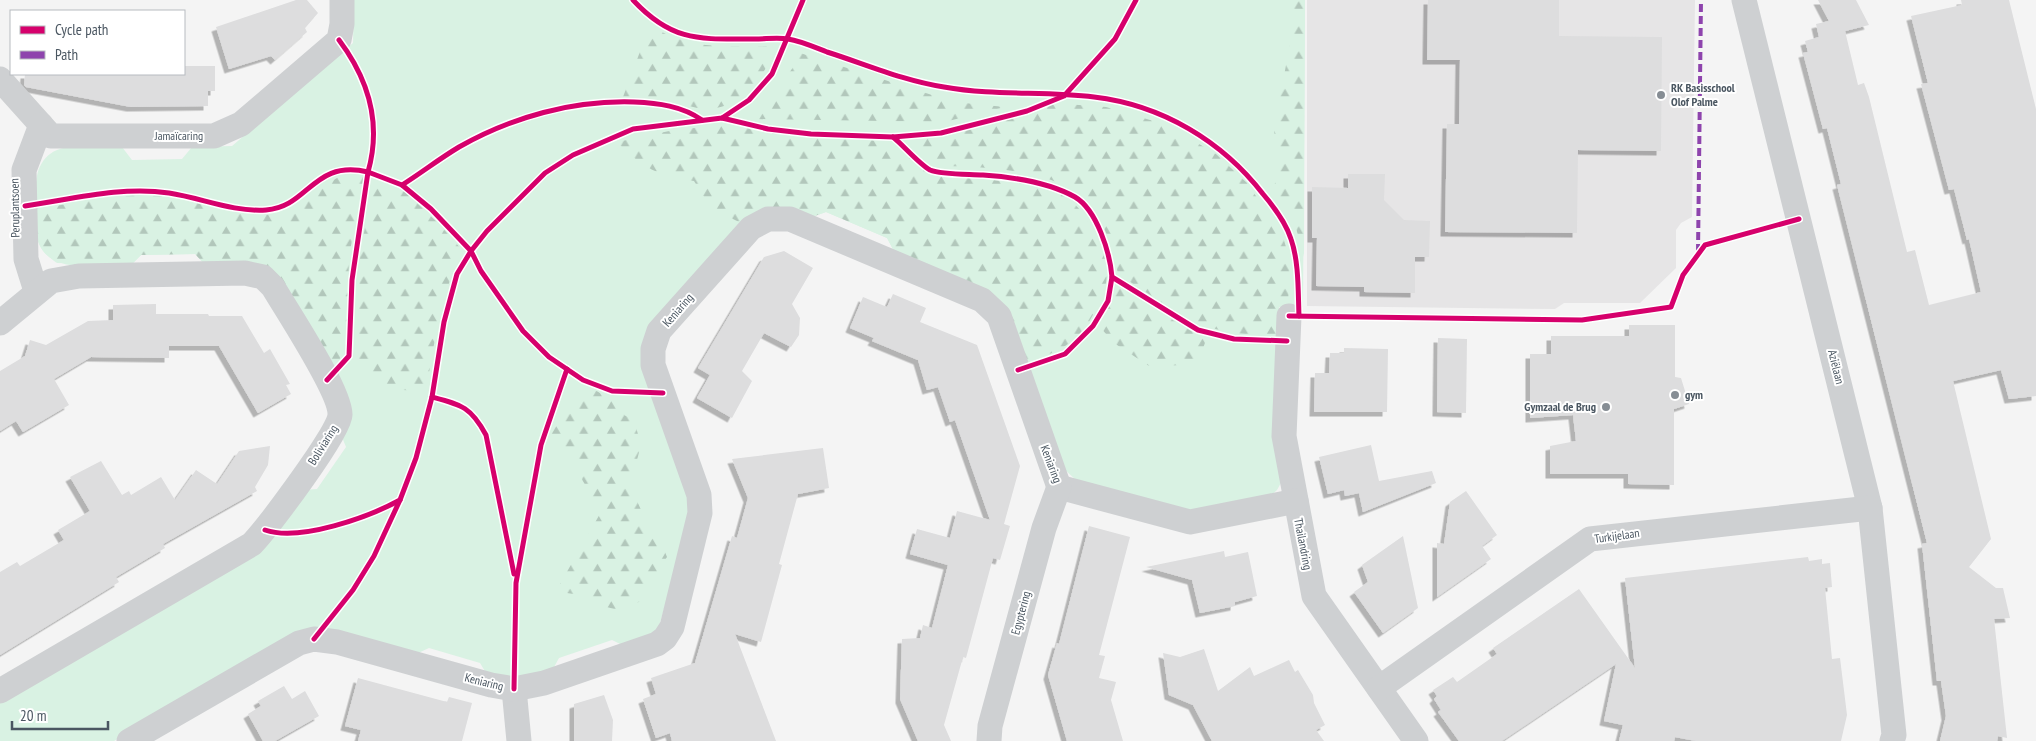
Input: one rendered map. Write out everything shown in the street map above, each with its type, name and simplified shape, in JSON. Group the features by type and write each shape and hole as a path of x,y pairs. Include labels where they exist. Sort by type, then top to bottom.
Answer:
{"street":[{"name":"Jamaïcaring","path":"0,79 50,136 214,136 241,124 339,40 342,24 342,0"},
{"name":"Aziëlaan","path":"1744,0 1870,508 1894,735 1892,741"},
{"name":"Peruplantsoen","path":"36,291 26,259 24,170 41,126"},
{"name":"Keniaring","path":"129,741 299,643 314,639 337,642 490,685 514,689 544,683 657,644 666,638 672,627 700,513 699,495 653,365 653,348 659,331 751,228 768,219 790,219 982,300 999,316 1059,487 1190,522 1296,501"},
{"name":"Boliviaring","path":"0,323 36,291 51,281 79,276 245,273 263,277 273,287 327,380 337,399 340,416 326,443 265,530 252,544 0,691"},
{"name":"Thailandring","path":"1289,316 1284,436 1314,596 1416,741"},
{"name":"Egyptering","path":"989,741 990,726 1044,528 1059,487"},
{"name":"Turkijelaan","path":"1379,688 1590,539 1870,508"},
{"path":"514,689 519,741"}],"shaded area":[{"path":"1307,0 1695,0 1692,217 1681,223 1676,230 1676,268 1640,303 1564,303 1555,309 1307,306"}],"green space":[{"path":"354,0 1305,0 1303,307 1279,307 1277,439 1282,481 1277,490 1269,497 1195,512 1077,481 1063,468 1007,315 895,253 887,238 826,212 809,218 786,210 654,324 692,512 657,633 624,646 612,640 559,658 553,669 522,680 486,673 480,663 429,648 416,654 330,630 268,651 114,741 0,741 0,702 251,553 304,490 317,489 346,447 279,280 206,266 196,254 141,255 131,265 57,263 43,250 37,238 35,191 40,167 50,154 66,147 75,146 122,147 132,160 182,159 192,147 232,146 353,43"},
{"path":"1289,0 1305,0 1304,257 1296,228 1273,192 1277,174 1274,128 1291,39"},
{"path":"650,25 665,34 696,44 712,46 778,46 766,68 751,88 731,103 720,107 703,109 673,102 623,97"},
{"path":"800,53 954,102 1005,107 944,122 756,119 794,66"},
{"path":"1052,103 1106,107 1167,125 1216,154 1247,183 1282,234 1290,260 1288,307 1279,307 1278,336 1234,333 1209,327 1174,310 1118,274 1111,244 1100,221 1087,203 1071,190 1052,180 1004,170 932,163 907,142 1007,120"},
{"path":"726,125 818,138 868,140 888,143 931,172 1040,187 1069,199 1089,223 1105,257 1106,284 1091,319 1083,330 1065,346 1025,363 1007,315 895,253 887,238 826,212 809,218 743,224 711,208 694,181 671,176 652,169 635,158 617,142 674,130"},
{"path":"347,173 365,173 349,256 347,342 339,361 331,369 279,280 206,266 195,254 141,255 131,265 75,266 50,258 42,249 36,233 36,209 130,196 145,195 175,198 246,215 274,214 293,207"},
{"path":"375,177 399,186 439,224 462,250 443,302 426,392 392,389 352,357 358,339 360,253"},
{"path":"1116,286 1191,331 1207,337 1200,357 1191,365 1149,366 1114,343 1099,326"},
{"path":"586,385 607,397 628,404 624,415 634,420 641,445 630,486 649,527 660,540 667,557 656,573 646,581 646,598 622,611 599,605 594,597 560,592 560,584 601,512 559,440 548,440 549,432 550,425 555,416 563,409 577,404 577,389"}],"building":[{"path":"296,0 307,0 318,13 305,28 307,32 275,60 271,56 229,69 216,27"},
{"path":"1428,0 1559,0 1559,36 1662,37 1661,151 1578,150 1577,233 1445,232 1447,124 1459,124 1460,60 1427,60"},
{"path":"1818,0 1856,0 1869,25 1845,31 1858,85 1864,83 1869,97 1907,252 1915,250 1929,305 1981,292 1969,239 1967,240 1954,189 1949,190 1921,84 1928,83 1911,16 1962,5 1961,0 2009,0 2036,109 2036,396 2009,399 2001,370 1953,381 1991,539 1969,567 1996,588 2003,588 2010,618 1994,619 2007,738 1998,736 1997,741 1940,741 1946,716 1941,681 1937,681 1922,544 1927,543 1837,185 1841,184 1827,128 1823,129 1803,53 1808,52 1805,41 1819,37 1816,24 1829,21"},
{"path":"185,66 215,66 215,91 208,91 208,106 131,107 26,87 24,85 25,75 185,75"},
{"path":"1348,174 1385,174 1384,200 1404,220 1430,221 1429,257 1415,257 1415,293 1364,292 1364,287 1316,286 1317,238 1312,238 1312,187 1348,188"},
{"path":"784,251 813,268 792,304 800,318 799,335 791,347 764,333 742,371 752,381 732,418 697,398 710,375 698,368 764,257"},
{"path":"893,294 926,308 920,322 977,345 1020,466 1004,524 1010,526 1000,560 993,558 966,658 963,657 944,725 951,741 918,741 900,699 902,639 920,638 923,625 932,628 948,565 910,554 917,529 950,538 957,511 990,520 955,420 950,422 938,387 927,390 918,360 872,341 874,338 850,328 863,297 887,307"},
{"path":"156,304 156,314 242,316 264,353 270,349 290,384 286,385 291,394 258,413 219,346 169,346 169,358 91,357 54,379 69,405 23,432 16,421 0,431 0,371 25,356 30,340 46,345 88,321 113,320 113,305"},
{"name":"Gymzaal de Brug","path":"1629,325 1675,325 1675,377 1681,378 1689,404 1674,409 1674,485 1628,484 1628,474 1550,474 1550,446 1576,441 1573,415 1530,418 1530,354 1551,354 1551,336 1629,336"},
{"path":"1438,338 1467,339 1466,413 1437,412"},
{"path":"1344,348 1388,349 1387,412 1314,412 1315,373 1329,373 1330,353 1344,353"},
{"path":"1371,445 1379,481 1432,471 1436,483 1363,512 1359,493 1345,496 1344,490 1328,494 1319,457"},
{"path":"270,446 268,465 255,487 257,491 163,544 165,548 116,577 119,582 0,655 0,572 17,562 20,566 64,540 58,530 90,511 70,477 101,461 122,495 129,491 131,495 161,477 175,500 196,470 217,484 239,451"},
{"path":"823,448 829,488 798,494 779,564 782,565 761,642 735,634 776,741 672,741 670,733 656,738 643,699 656,694 651,678 695,663 732,536 737,538 748,498 732,459"},
{"path":"1466,491 1497,535 1482,546 1491,559 1437,597 1437,543 1444,544 1450,502"},
{"path":"1089,526 1130,537 1099,655 1105,656 1099,678 1116,682 1111,700 1123,741 1067,741 1048,675 1057,643 1059,644"},
{"path":"1403,536 1418,608 1383,633 1354,592 1368,582 1362,565"},
{"path":"1224,551 1225,557 1248,552 1257,596 1235,602 1235,606 1200,613 1192,580 1146,567"},
{"path":"1808,557 1809,561 1822,559 1822,564 1830,563 1832,587 1825,588 1832,659 1840,658 1847,715 1841,741 1696,741 1675,737 1674,741 1619,741 1623,725 1604,721 1616,664 1502,741 1459,741 1438,712 1441,710 1434,699 1437,696 1433,690 1453,677 1457,682 1497,654 1493,648 1579,589 1635,668 1625,578"},
{"path":"1204,649 1218,691 1250,667 1254,676 1289,660 1295,672 1298,670 1313,695 1314,703 1325,725 1316,730 1324,741 1212,741 1193,705 1169,695 1163,653 1180,657"},
{"path":"358,678 447,702 449,697 472,703 462,741 358,741 361,730 345,726"},
{"path":"284,686 292,699 305,691 319,716 275,741 263,741 248,714 261,706 258,701"},
{"path":"604,695 613,720 612,741 574,741 574,704"}],"marked path":[{"path":"1698,252 1701,0"}],"cycle path":[{"path":"633,0 661,24 689,36 719,39 788,39 914,81 981,92 1094,97 1119,101 1167,117 1209,142 1229,158 1247,175 1279,215 1289,233 1294,248 1298,277 1299,316"},
{"path":"314,639 353,590 374,556 400,500 416,458 432,397 444,322 457,274 471,251 487,231 545,173 573,155 633,129 722,118 749,100 772,74 803,0"},
{"path":"722,118 768,129 811,134 893,137 941,133 1027,111 1064,96 1115,39 1136,0"},
{"path":"25,206 97,194 151,191 181,195 241,209 266,210 280,207 292,201 312,185 335,172 350,170 368,172 374,136 370,103 358,71 339,40"},
{"path":"402,185 479,136 522,119 566,107 611,102 652,103 678,108 702,120"},
{"path":"893,137 921,163 935,172 1018,179 1042,184 1075,197 1083,203 1096,222 1105,245 1112,277 1198,330 1234,339 1287,341"},
{"path":"327,380 349,356 352,280 368,172 402,185 431,209 471,251 481,271 523,331 549,357 583,380 612,391 663,393"},
{"path":"1289,316 1582,320 1671,307 1683,275 1705,245 1799,219"},
{"path":"1018,370 1065,354 1093,326 1108,301 1112,277"},
{"path":"514,689 516,583 541,445 567,369"},
{"path":"432,397 465,408 475,418 486,435 514,574"},
{"path":"265,530 280,533 296,533 334,526 371,514 400,500"}],"place":[{"name":"RK Basisschool Olof Palme","path":"1661,95"},
{"name":"gym","path":"1675,395"},
{"name":"Gymzaal de Brug","path":"1606,407"}]}
